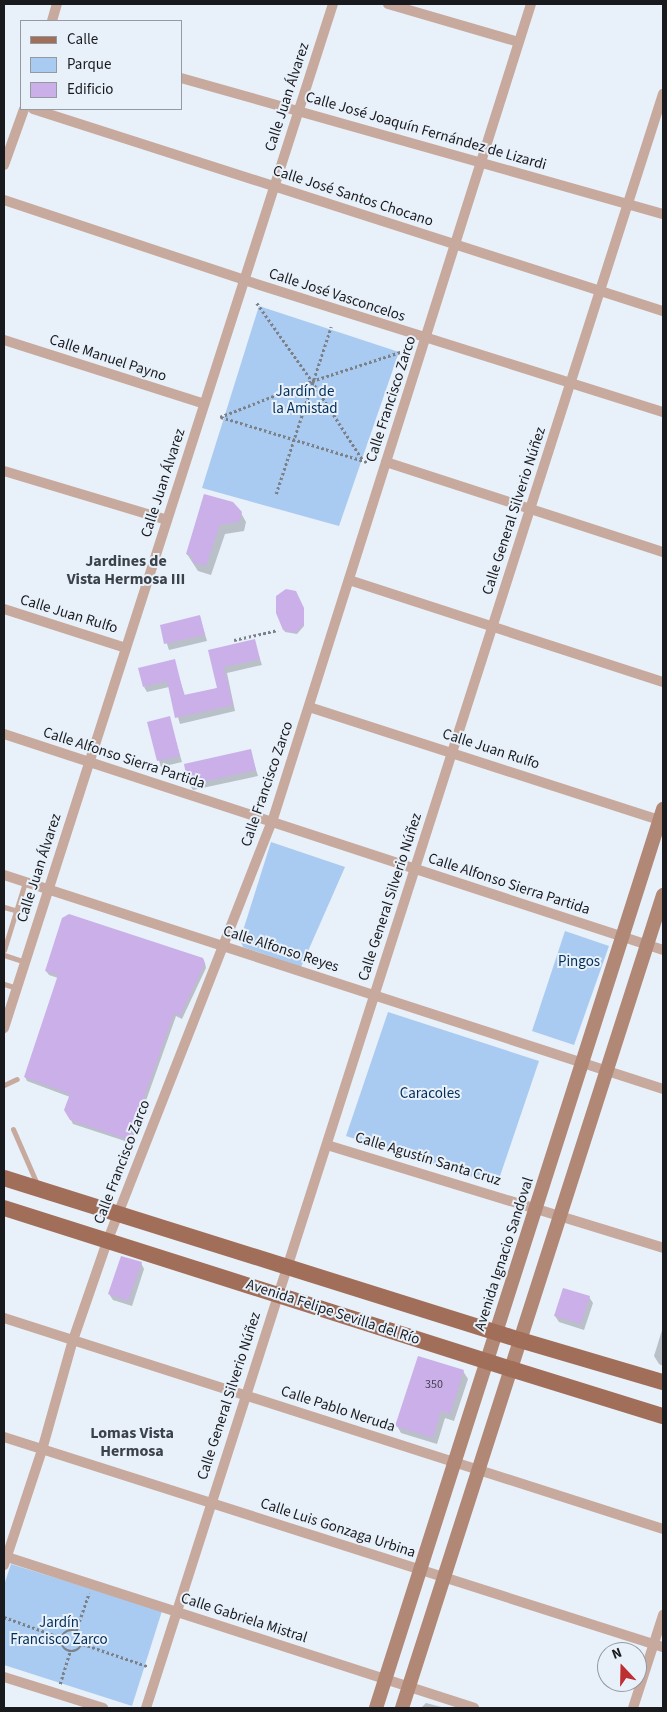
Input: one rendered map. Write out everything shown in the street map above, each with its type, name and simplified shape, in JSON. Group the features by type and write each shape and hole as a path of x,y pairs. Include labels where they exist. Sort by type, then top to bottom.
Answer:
{"main road":[{"name":"Avenida Ignacio Sandoval","path":"376,1708 662,817"},
{"path":"402,1708 647,945 660,916 663,895"},
{"name":"Avenida Felipe Sevilla del Río","path":"4,1178 520,1340 663,1382"},
{"name":"Avenida Felipe Sevilla del Río","path":"4,1208 511,1370 663,1416"}],"street":[{"path":"52,20 57,4"},
{"name":"Calle Juan Álvarez","path":"4,1028 333,4"},
{"path":"388,4 519,42"},
{"name":"Calle Francisco Zarco","path":"5,1559 42,1450 73,1340 107,1242 272,822 531,4"},
{"name":"Calle José Joaquín Fernández de Lizardi","path":"182,78 663,214"},
{"name":"Calle General Silverio Núñez","path":"146,1708 663,94"},
{"path":"4,165 24,110"},
{"name":"Calle José Santos Chocano","path":"36,110 663,311"},
{"name":"Calle José Vasconcelos","path":"4,200 425,339 663,412"},
{"name":"Calle Manuel Payno","path":"4,340 204,404"},
{"path":"386,462 663,552"},
{"path":"4,472 167,520"},
{"path":"349,580 663,682"},
{"name":"Calle Juan Rulfo","path":"4,609 126,648"},
{"name":"Calle Juan Rulfo","path":"309,706 452,753 662,817"},
{"name":"Calle Alfonso Sierra Partida","path":"4,734 663,950"},
{"name":"Calle Alfonso Reyes","path":"4,875 663,1089"},
{"name":"Calle Agustín Santa Cruz","path":"327,1145 663,1248"},
{"name":"Calle Pablo Neruda","path":"4,1318 663,1529"},
{"name":"Calle Luis Gonzaga Urbina","path":"4,1437 659,1645"},
{"name":"Calle Gabriela Mistral","path":"5,1559 177,1612 474,1708"},
{"path":"633,1708 659,1645 663,1616"},
{"path":"4,1677 103,1708"}],"lane":[{"path":"4,950 26,882"},
{"path":"4,907 18,911"},
{"path":"4,955 25,962"},
{"path":"4,984 17,988"},
{"path":"4,1085 17,1079"},
{"path":"12,1129 40,1189"}],"path":[{"path":"257,303 312,381 362,459"},
{"path":"276,494 331,328"},
{"path":"367,462 220,417 312,381 403,351"},
{"path":"234,640 278,630"},
{"path":"76,1631 92,1585"},
{"path":"4,1617 62,1638"},
{"path":"76,1631 66,1632 62,1638 64,1648 76,1651 83,1644"},
{"path":"76,1631 82,1637 83,1644"},
{"path":"83,1644 158,1670"},
{"path":"57,1694 70,1651"}],"green space":[{"name":"Jardín de la Amistad","path":"259,306 399,352 339,526 202,488"},
{"path":"271,842 345,867 301,967 243,947 240,940"},
{"name":"Pingos","path":"565,931 609,946 574,1045 532,1031"},
{"name":"Caracoles","path":"388,1012 539,1061 497,1185 346,1136"},
{"name":"Jardín Francisco Zarco","path":"11,1564 162,1611 132,1706 4,1665 4,1585"}],"building":[{"path":"204,494 233,502 242,512 239,522 220,525 206,566 192,562 193,557 186,554"},
{"path":"286,589 296,591 304,608 304,624 296,633 283,630 276,613 276,596"},
{"path":"200,615 205,635 164,644 160,625"},
{"path":"255,639 260,659 224,667 233,705 175,718 167,681 143,687 138,668 175,659 184,695 217,688 208,650"},
{"path":"170,716 180,756 157,761 147,722"},
{"path":"251,749 256,770 188,785 184,764"},
{"path":"69,914 203,958 205,963 180,1016 174,1013 129,1140 70,1120 64,1110 70,1094 24,1077 58,975 45,971 62,918"},
{"path":"121,1256 142,1262 128,1301 108,1294"},
{"path":"563,1288 590,1296 581,1324 554,1316"},
{"path":"418,1356 464,1370 450,1414 441,1411 433,1438 395,1426"}],"district":[{"name":"Jardines de Vista Hermosa III","path":"126,570"},
{"name":"Lomas Vista Hermosa","path":"132,1442"}]}
